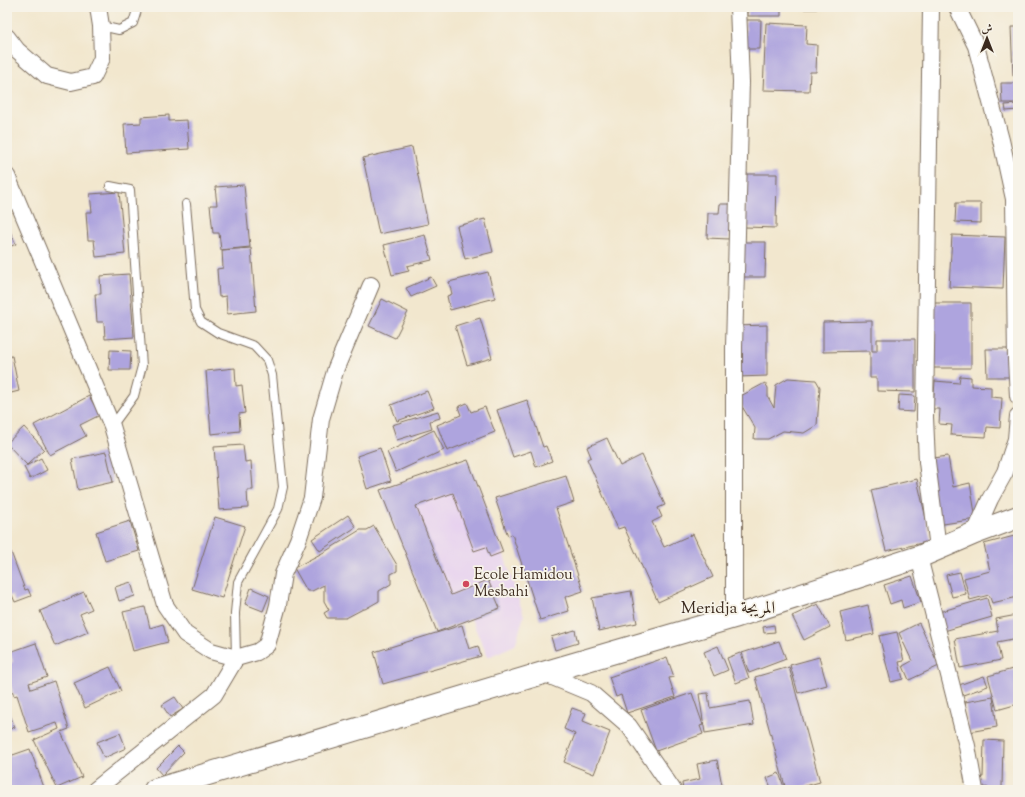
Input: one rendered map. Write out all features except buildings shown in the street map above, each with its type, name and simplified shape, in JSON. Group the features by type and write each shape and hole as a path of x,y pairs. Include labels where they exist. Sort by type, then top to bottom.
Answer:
{"street":[{"path":"7,37 17,50 47,76 71,82 93,77 102,58 101,26 98,7"},
{"path":"734,617 734,347 741,82 738,7"},
{"path":"931,7 925,417 928,553 968,746 974,790"},
{"path":"957,7 976,46 1002,140 1014,199 1016,360 1018,396"},
{"path":"7,176 112,426 165,605 185,634 211,651 236,658 257,652 267,644 278,605 283,574 298,540 312,498 321,419 336,368 371,285"},
{"path":"975,533 990,499 1005,472 1017,439 1018,416"},
{"path":"156,790 543,672 734,617 928,553 1018,517"},
{"path":"95,790 214,695 236,658"},
{"path":"543,672 591,694 629,726 673,790"}],"lane":[{"path":"101,26 120,30 133,23 138,7"},
{"path":"110,186 130,190 142,366 134,396 112,426"},
{"path":"186,204 195,310 201,322 218,333 254,346 267,360 272,374 283,488 278,509 238,582 235,612 236,658"}],"shaded area":[{"name":"Ecole Hamidou Mesbahi","path":"468,460 503,552 524,616 515,645 488,657 471,619 437,632 380,490"}],"place":[{"name":"Ecole Hamidou Mesbahi","path":"466,584"}],"district":[{"name":"Meridja المريجة","path":"728,609"}]}
